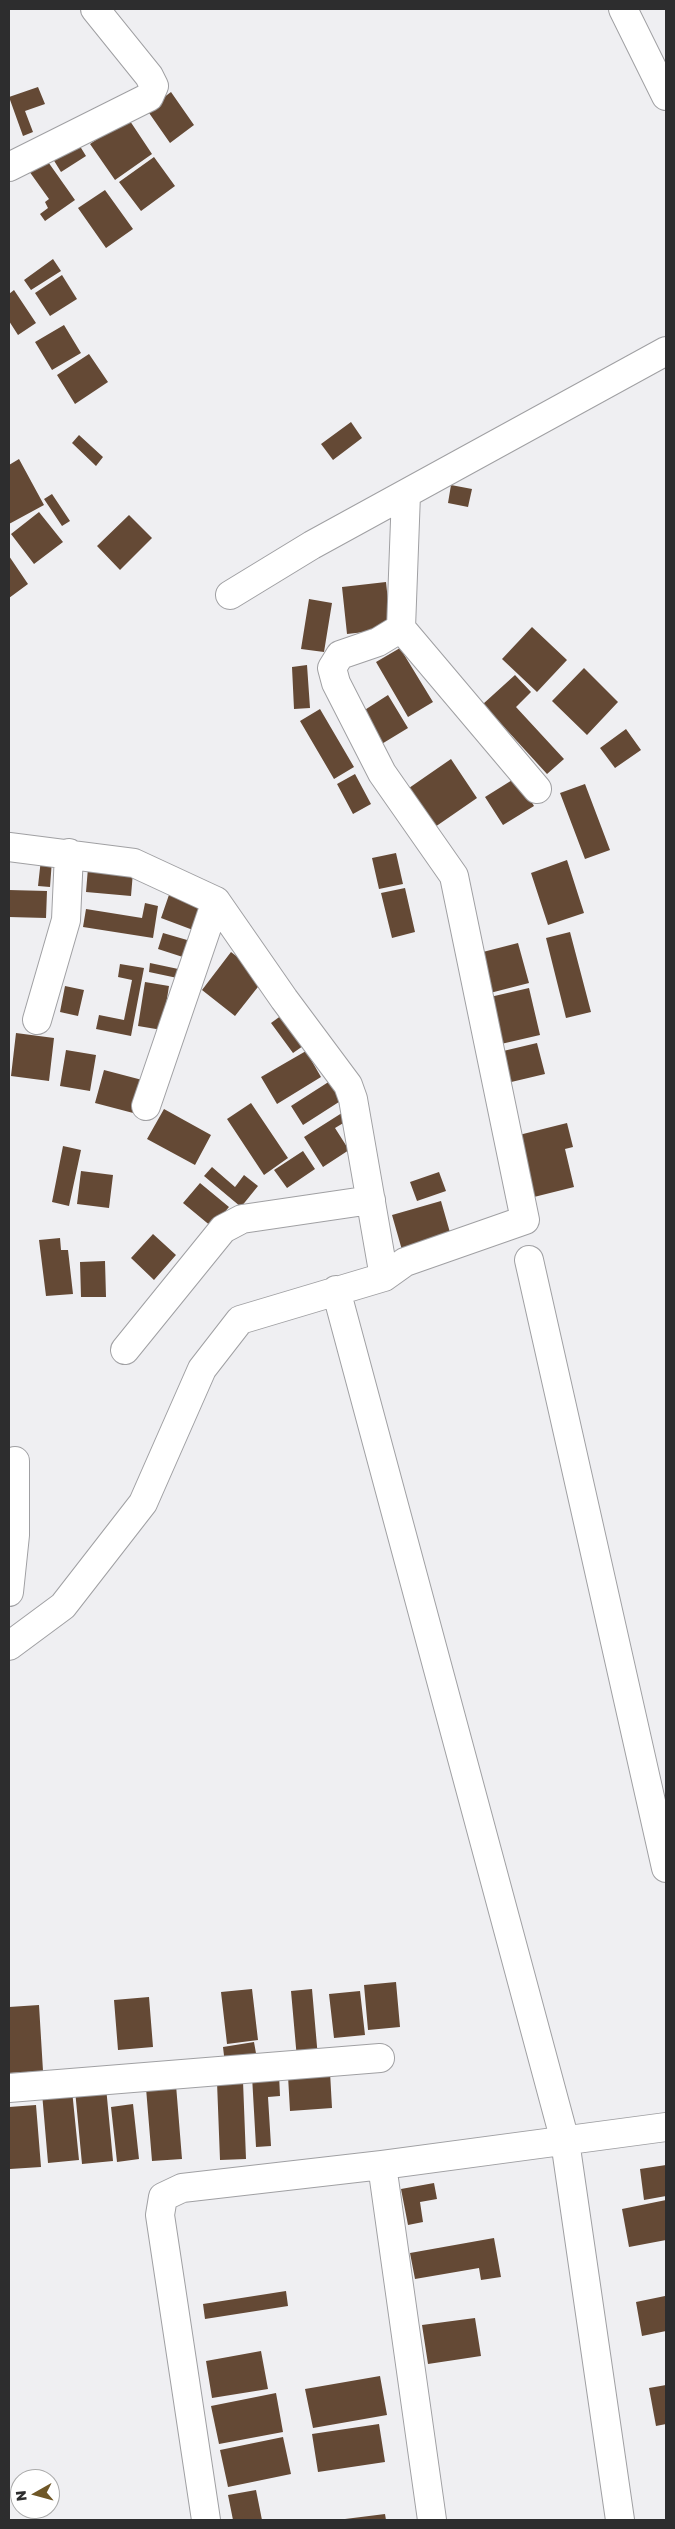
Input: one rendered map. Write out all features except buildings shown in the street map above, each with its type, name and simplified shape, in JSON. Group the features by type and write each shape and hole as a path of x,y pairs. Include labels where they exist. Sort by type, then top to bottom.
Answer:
{"street":[{"path":"9,168 149,97 154,86 149,76 95,9"},
{"path":"623,9 666,96"},
{"path":"230,595 312,545 666,351"},
{"path":"406,494 401,628 537,788"},
{"path":"9,1646 63,1606 143,1503 202,1369 240,1320 384,1277 405,1262 524,1220 454,876 382,773 336,684 332,668 340,655 378,642 401,628"},
{"path":"9,847 134,862 216,901 348,1085 353,1099 384,1277"},
{"path":"37,1020 66,920 69,853"},
{"path":"146,1106 216,901"},
{"path":"125,1350 223,1229 242,1219 371,1200"},
{"path":"529,1260 666,1868"},
{"path":"336,1290 565,2141 620,2520"},
{"path":"9,1592 16,1535 15,1461"},
{"path":"9,2088 380,2058"},
{"path":"206,2520 160,2215 163,2197 182,2188 382,2165 666,2127"},
{"path":"382,2165 432,2520"}]}
